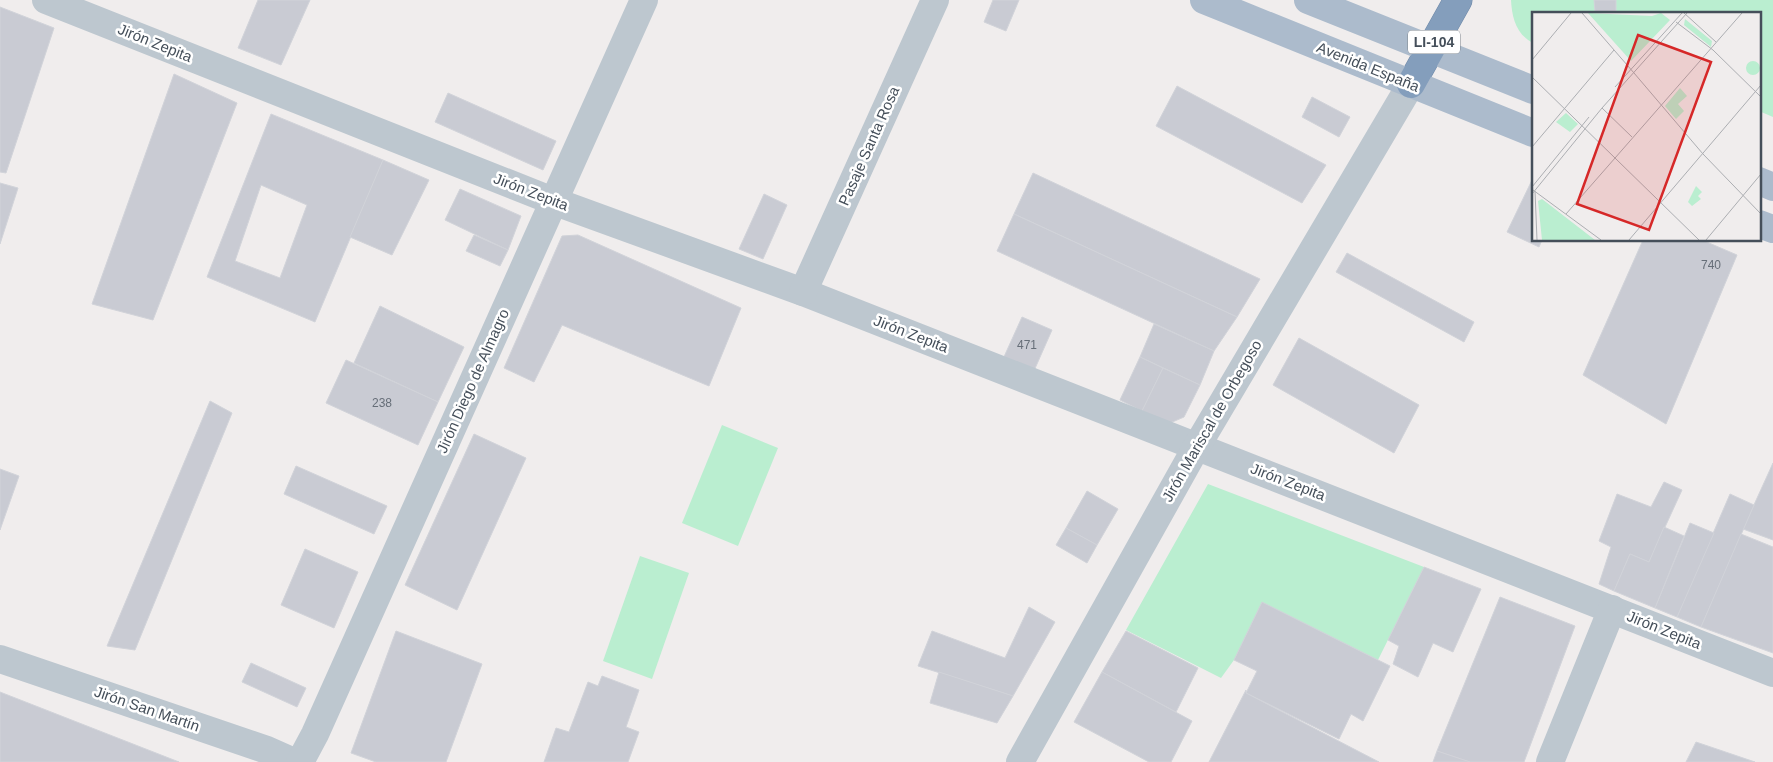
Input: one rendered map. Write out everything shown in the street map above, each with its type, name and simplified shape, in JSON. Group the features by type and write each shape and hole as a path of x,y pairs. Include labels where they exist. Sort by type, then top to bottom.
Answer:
{"highway":[{"name":"LI-104","path":"1410,84 1458,0"}],"main road":[{"name":"Avenida España","path":"1204,0 1532,133"},
{"path":"1308,0 1532,90"},
{"path":"1760,181 1773,187"},
{"path":"1760,224 1773,229"}],"street":[{"name":"Jirón Zepita","path":"46,0 554,201 803,292 1773,673"},
{"name":"Jirón Diego de Almagro","path":"300,762 644,0"},
{"name":"Pasaje Santa Rosa","path":"803,292 935,0"},
{"name":"Jirón Mariscal de Orbegoso","path":"1020,762 1197,446 1410,84"},
{"path":"1550,762 1612,609"},
{"name":"Jirón San Martín","path":"0,660 267,750 294,762"}],"green space":[{"path":"1511,0 1773,0 1773,117 1760,111 1760,12 1532,12 1532,42 1519,30 1512,13"},
{"path":"722,425 778,448 738,546 682,523"},
{"path":"1208,484 1424,567 1378,660 1262,603 1234,660 1221,678 1126,630"},
{"path":"640,556 689,573 652,679 603,661"}],"building":[{"path":"258,0 310,0 281,65 238,48"},
{"path":"993,0 1019,0 1006,31 984,22"},
{"path":"1594,0 1616,0 1616,11 1595,12"},
{"path":"0,7 54,28 6,173 0,172"},
{"path":"174,74 237,103 153,320 92,304"},
{"path":"1177,86 1326,165 1302,203 1156,126"},
{"path":"448,93 556,141 543,170 435,122"},
{"path":"1312,97 1350,117 1339,137 1302,117"},
{"path":"271,114 383,160 315,322 207,277","holes":["261,185 307,205 280,278 235,261"]},
{"path":"383,160 429,180 392,255 350,237"},
{"path":"1033,173 1260,279 1237,317 1014,214"},
{"path":"1532,180 1532,241 1542,241 1539,247 1507,232"},
{"path":"0,183 18,188 0,244"},
{"path":"460,189 521,216 508,250 445,220"},
{"path":"764,194 787,205 763,259 739,249"},
{"path":"1014,214 1237,317 1214,351 997,251"},
{"path":"474,235 508,250 500,266 466,251"},
{"path":"578,235 741,308 709,386 562,325 534,382 504,368 562,236"},
{"path":"1643,241 1704,241 1737,255 1666,424 1583,375"},
{"path":"1347,253 1474,322 1464,342 1336,272"},
{"path":"380,306 464,347 438,402 354,363"},
{"path":"1022,317 1052,330 1033,373 1003,359"},
{"path":"1154,324 1214,351 1200,385 1140,357"},
{"path":"1299,338 1419,405 1394,453 1273,385"},
{"path":"1140,357 1163,368 1142,411 1120,400"},
{"path":"346,360 438,402 418,445 326,403"},
{"path":"1163,368 1200,385 1184,417 1170,423 1142,411"},
{"path":"210,401 232,413 135,650 107,646"},
{"path":"474,434 526,458 457,610 405,585"},
{"path":"1773,463 1773,540 1743,529"},
{"path":"296,466 387,506 374,534 284,494"},
{"path":"0,469 19,476 0,530"},
{"path":"1664,482 1682,490 1649,562 1630,554 1614,591 1599,584 1611,547 1599,541 1617,494 1651,507"},
{"path":"1087,491 1118,509 1097,545 1066,528"},
{"path":"1730,494 1754,505 1701,627 1677,617"},
{"path":"1690,523 1714,533 1677,617 1655,608"},
{"path":"1664,527 1684,536 1655,608 1614,591 1630,554 1649,562"},
{"path":"1066,528 1097,545 1087,563 1056,545"},
{"path":"1741,534 1773,547 1773,653 1701,627"},
{"path":"305,549 358,572 334,628 281,605"},
{"path":"1424,567 1481,589 1453,652 1433,643 1418,677 1393,664 1399,646 1388,640"},
{"path":"1500,597 1575,626 1524,762 1470,762 1437,751"},
{"path":"1262,602 1390,666 1363,721 1351,714 1339,739 1246,693 1257,671 1234,660"},
{"path":"1029,607 1055,622 1013,696 918,666 932,631 1005,658"},
{"path":"396,631 482,664 446,762 376,762 351,753"},
{"path":"1126,631 1198,668 1176,712 1102,672"},
{"path":"251,663 306,688 297,707 242,682"},
{"path":"939,672 1013,696 997,723 930,703"},
{"path":"1102,672 1192,721 1171,762 1149,762 1074,722"},
{"path":"602,676 639,690 626,727 639,732 628,762 544,762 556,728 569,732 588,682 598,686"},
{"path":"1246,690 1246,693 1379,762 1209,762"},
{"path":"0,692 179,762 0,762"},
{"path":"1696,742 1755,762 1686,762"},
{"path":"1437,751 1470,762 1433,762"}]}
